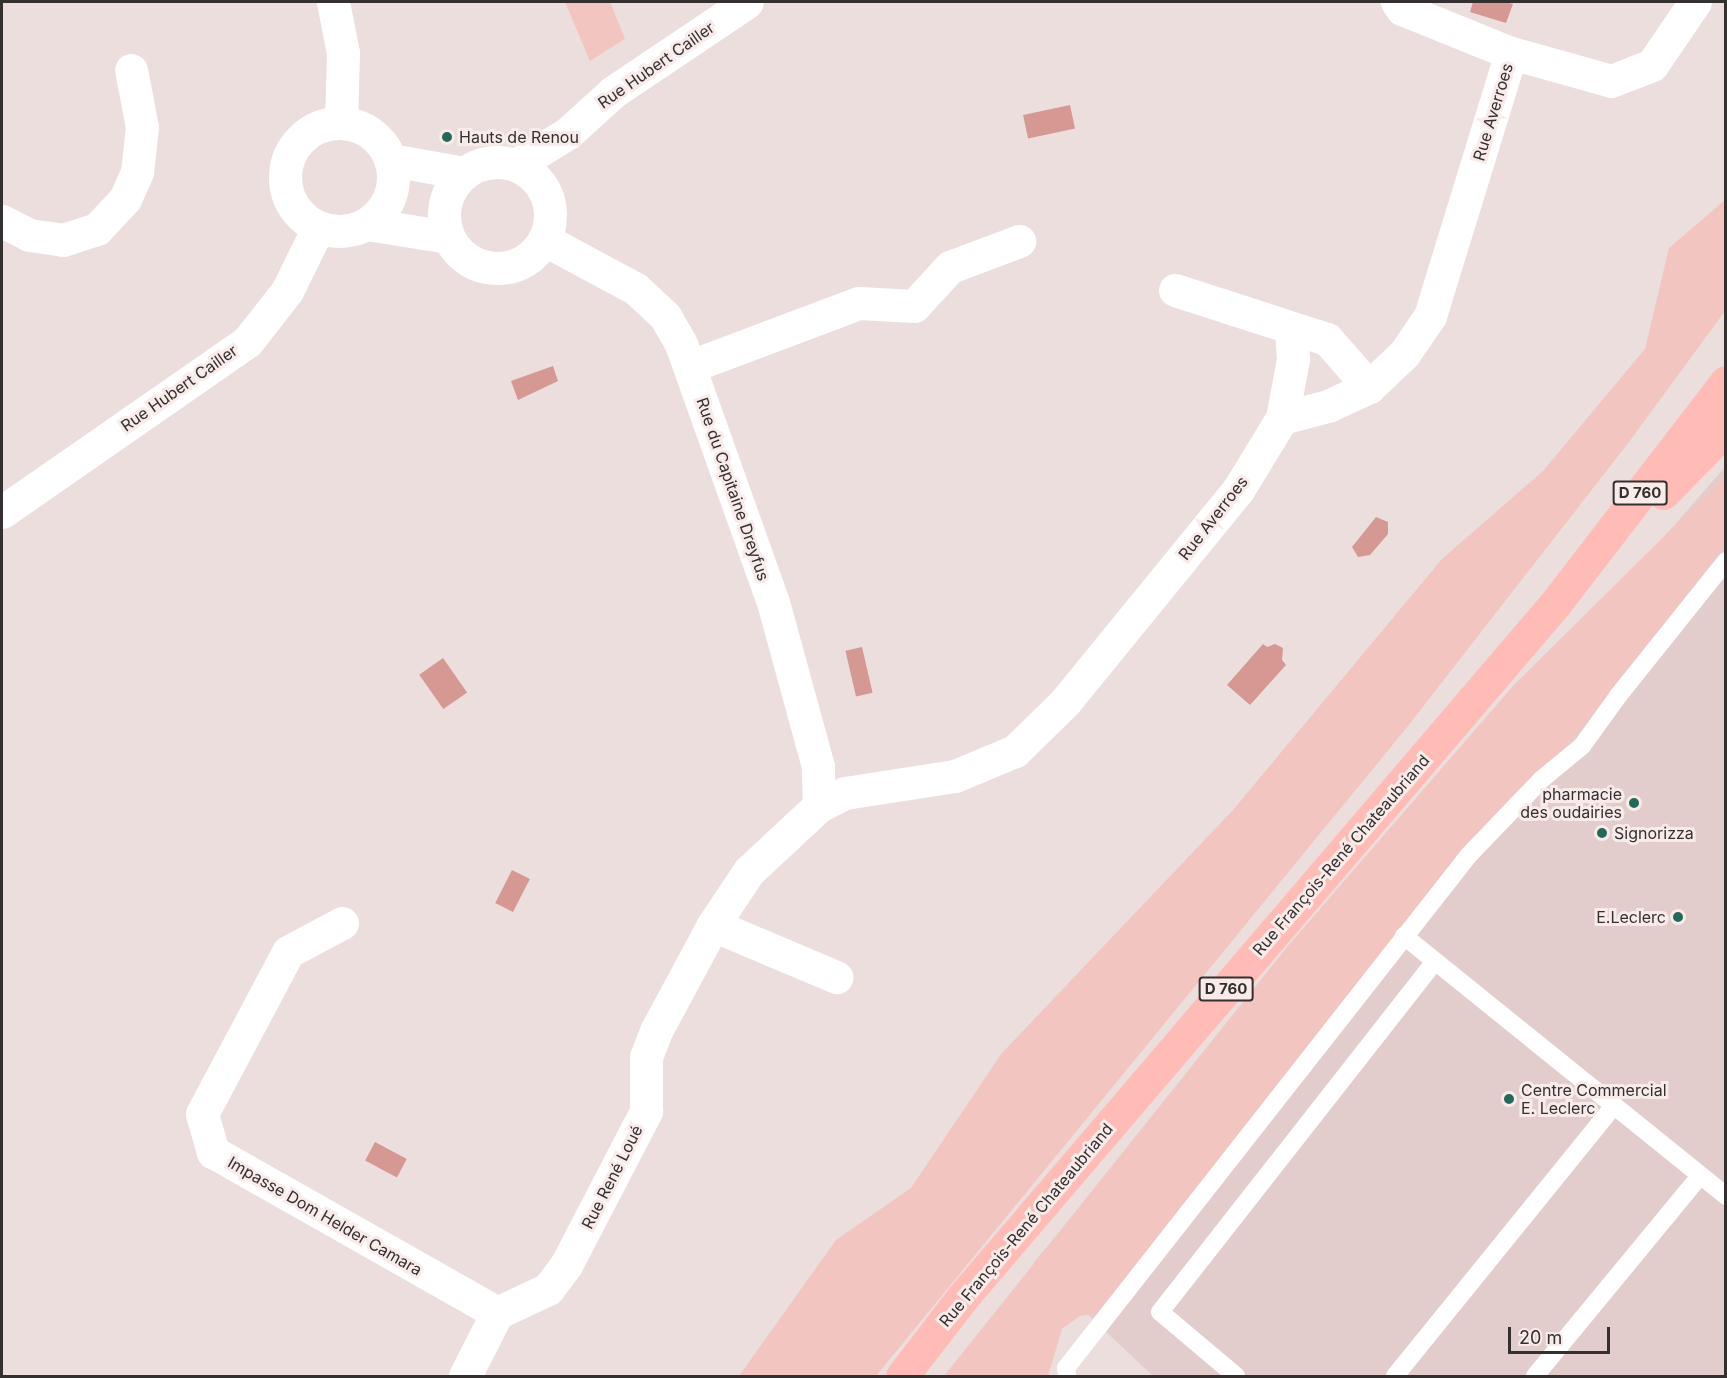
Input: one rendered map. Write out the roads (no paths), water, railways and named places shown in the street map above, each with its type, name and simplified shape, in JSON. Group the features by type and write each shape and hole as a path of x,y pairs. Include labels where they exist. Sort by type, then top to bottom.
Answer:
{"main road":[{"name":"Rue François-René Chateaubriand","path":"902,1377 962,1298 1555,604 1725,382"},
{"path":"1555,604 1725,429"}],"street":[{"path":"333,2 344,53 341,123"},
{"name":"Rue Hubert Cailler","path":"516,165 568,133 613,92 747,2"},
{"path":"1397,2 1402,9 1511,53 1611,81 1652,65 1695,2"},
{"name":"Rue Averroes","path":"819,806 845,793 955,776 1015,751 1065,702 1238,490 1282,418 1328,406 1369,387 1404,354 1430,316 1511,53"},
{"path":"2,221 29,235 63,240 97,229 125,199 137,172 142,127 131,70"},
{"path":"341,123 357,126 372,134 383,145 391,160 394,178 390,196 381,212 367,224 351,231 334,232 318,228 303,219 291,206 285,190 284,172 288,156 303,137 325,124 341,123"},
{"name":"Rue Hubert Cailler","path":"546,194 568,133"},
{"path":"391,160 464,173"},
{"path":"498,161 516,165 529,172 546,194 550,225 545,240 534,253 520,263 504,268 487,268 471,262 457,252 448,237 443,220 444,202 452,186 464,173 480,164 498,161"},
{"path":"367,224 448,237"},
{"name":"Rue Hubert Cailler","path":"2,512 247,342 287,291 318,228"},
{"name":"Rue du Capitaine Dreyfus","path":"545,240 636,289 664,316 691,366 773,602 818,767 819,806"},
{"path":"691,366 859,303 914,306 950,267 1019,241"},
{"path":"1175,290 1327,339 1369,387"},
{"path":"1282,418 1293,359 1291,328"},
{"name":"Rue René Loué","path":"496,1313 548,1289 566,1265 646,1111 646,1057 657,1029 713,925 748,871 819,806"},
{"name":"Impasse Dom Helder Camara","path":"342,923 288,952 202,1114 213,1152 496,1313"},
{"path":"713,925 836,977"},
{"path":"465,1377 496,1313"}],"lane":[{"path":"1067,1377 1066,1368 1469,855 1542,779 1582,746 1618,696 1725,561"},
{"path":"1404,936 1725,1196"},
{"path":"1236,1377 1160,1312 1435,961"},
{"path":"1395,1377 1614,1106"},
{"path":"1535,1377 1700,1176"}],"place":[{"name":"Hauts de Renou","path":"447,137"},
{"name":"pharmacie des oudairies","path":"1634,803"},
{"name":"Signorizza","path":"1602,833"},
{"name":"E.Leclerc","path":"1678,917"},
{"name":"Centre Commercial E. Leclerc","path":"1509,1099"}]}
